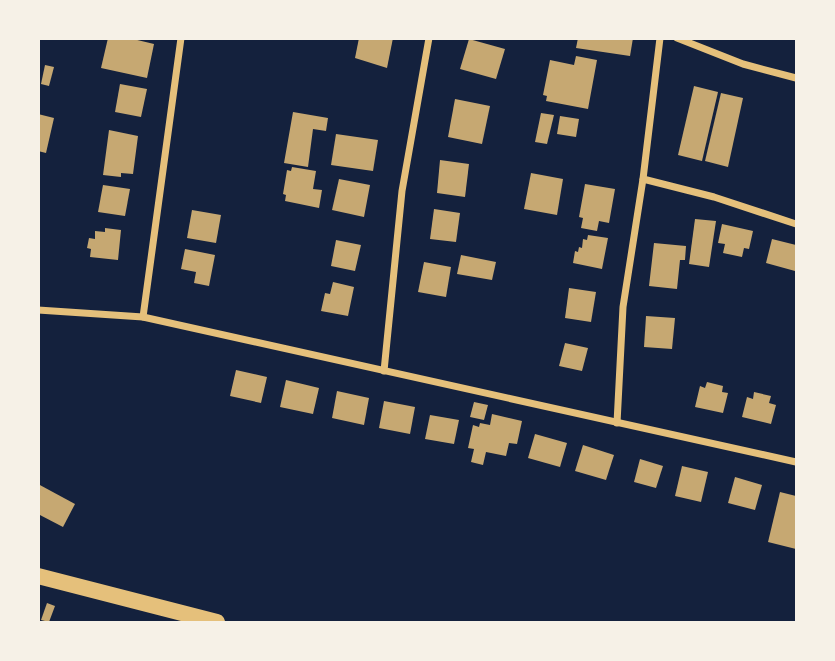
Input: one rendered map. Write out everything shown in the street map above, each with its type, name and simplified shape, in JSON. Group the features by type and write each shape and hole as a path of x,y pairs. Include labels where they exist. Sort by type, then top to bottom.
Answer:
{"main road":[{"path":"38,576 206,621"}],"street":[{"path":"143,317 181,38"},
{"path":"384,371 402,191 429,38"},
{"path":"617,424 624,307 660,38"},
{"path":"677,38 743,64 796,78"},
{"path":"643,179 713,197 796,224"},
{"path":"38,310 143,317 796,463"}],"building":[{"path":"108,38 129,38 154,44 147,78 101,68"},
{"path":"359,38 393,38 387,68 355,58"},
{"path":"578,38 633,38 630,56 576,48"},
{"path":"469,39 505,49 496,79 460,69"},
{"path":"576,56 597,60 588,109 546,101 547,96 543,95 550,60 574,65"},
{"path":"45,65 54,67 49,86 41,84"},
{"path":"120,84 147,89 141,117 115,112"},
{"path":"694,86 718,92 702,161 678,155"},
{"path":"721,93 743,98 728,167 705,161"},
{"path":"455,99 490,106 482,144 448,137"},
{"path":"293,112 328,118 326,131 313,129 308,167 284,163"},
{"path":"541,113 554,115 547,144 535,142"},
{"path":"38,114 54,118 46,153 38,151"},
{"path":"560,116 579,119 576,137 557,134"},
{"path":"109,130 138,136 133,174 121,173 121,177 103,175"},
{"path":"336,134 378,140 373,171 331,165"},
{"path":"440,160 469,164 465,197 437,193"},
{"path":"292,167 316,171 313,189 322,190 319,208 285,201 286,195 283,194 287,170 291,171"},
{"path":"531,173 563,179 557,215 524,209"},
{"path":"339,179 370,185 364,217 332,210"},
{"path":"585,184 615,189 609,223 599,221 597,231 581,228 583,218 579,217"},
{"path":"103,185 130,189 125,216 98,212"},
{"path":"434,209 460,213 456,242 430,239"},
{"path":"192,210 221,215 216,243 187,238"},
{"path":"695,219 716,221 709,267 689,264"},
{"path":"722,224 753,231 749,249 744,248 742,257 723,253 725,244 718,243"},
{"path":"105,228 121,230 118,260 90,257 91,249 87,248 89,238 95,239 95,231 105,232"},
{"path":"588,235 608,238 602,269 573,263 575,251 578,252 579,247 582,248 583,239 587,240"},
{"path":"772,239 796,245 795,271 766,263"},
{"path":"336,240 361,245 355,271 331,266"},
{"path":"654,243 686,246 685,260 680,260 677,289 649,286"},
{"path":"185,249 215,255 209,286 194,283 196,272 181,269"},
{"path":"461,255 496,262 492,280 457,274"},
{"path":"424,262 451,267 446,297 418,292"},
{"path":"333,282 354,287 348,316 321,311 325,293 330,294"},
{"path":"569,288 596,292 591,322 565,318"},
{"path":"646,316 675,318 672,349 644,347"},
{"path":"565,343 588,348 582,371 559,366"},
{"path":"236,370 267,377 261,403 230,396"},
{"path":"286,380 319,388 313,414 280,407"},
{"path":"707,382 723,386 722,392 728,393 723,413 695,407 700,386 705,388"},
{"path":"337,391 369,398 364,425 332,418"},
{"path":"754,392 771,396 769,403 776,405 771,424 742,417 747,397 753,399"},
{"path":"384,401 415,407 410,434 379,428"},
{"path":"474,402 488,405 484,420 470,417"},
{"path":"492,414 522,421 517,444 509,443 506,456 486,452 483,465 471,462 474,449 468,448 473,425 490,425"},
{"path":"430,415 459,420 454,444 425,439"},
{"path":"535,434 567,443 560,467 528,458"},
{"path":"583,445 614,455 606,480 575,471"},
{"path":"640,459 663,466 656,488 634,482"},
{"path":"682,466 708,472 701,502 675,496"},
{"path":"735,477 762,485 755,510 728,503"},
{"path":"38,484 75,504 63,527 38,514"},
{"path":"780,492 796,496 796,549 768,542"},
{"path":"47,603 55,606 49,622 41,620"}]}
